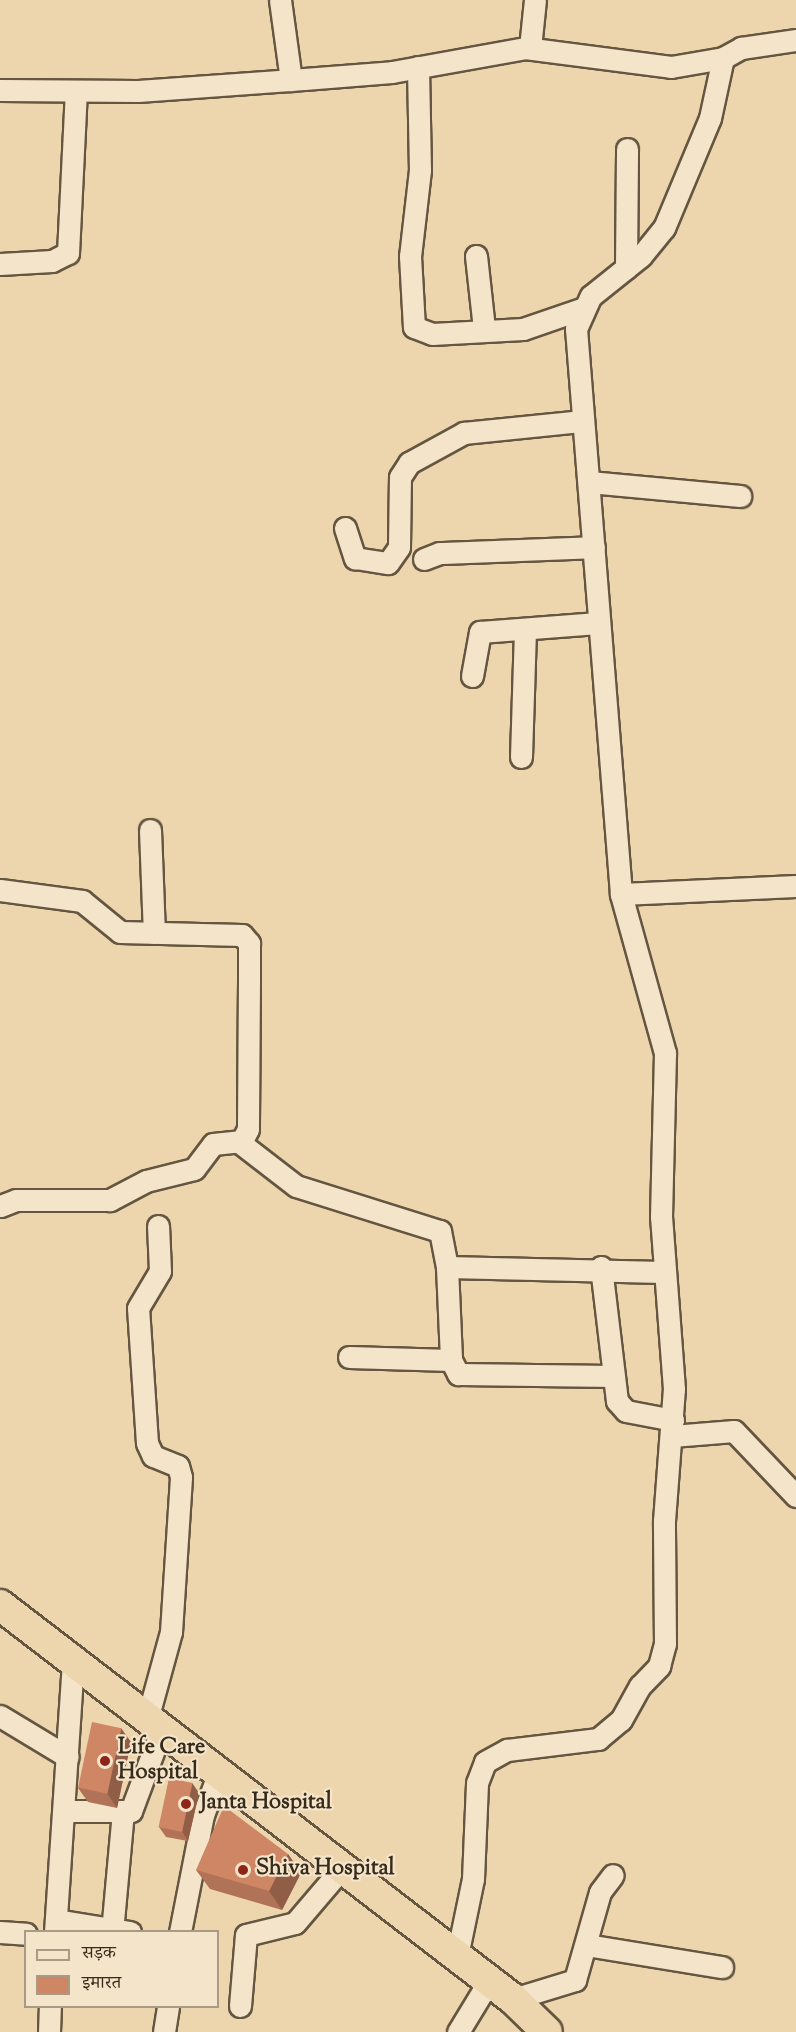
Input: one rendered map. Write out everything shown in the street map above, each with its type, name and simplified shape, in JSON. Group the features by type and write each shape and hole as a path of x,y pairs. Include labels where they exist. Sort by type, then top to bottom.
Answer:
{"highway":[{"path":"0,1605 513,1999 547,2032"}],"street":[{"path":"280,0 291,80"},
{"path":"531,48 535,0"},
{"path":"0,90 76,91 291,80 418,67 531,48 671,67 723,58 741,48 796,40"},
{"path":"418,67 412,321 424,334 536,326 581,309 626,268 664,228 710,118 723,58"},
{"path":"0,264 52,261 68,253 76,91"},
{"path":"626,268 627,149"},
{"path":"476,256 484,328"},
{"path":"457,1956 473,1879 477,1783 485,1762 507,1750 598,1739 621,1720 640,1686 659,1666 665,1644 664,1521 673,1428 663,1272 665,1053 621,894 598,623 590,482 575,343 581,309"},
{"path":"345,528 355,558 388,563 399,547 404,466 464,433 582,421"},
{"path":"590,482 740,496"},
{"path":"424,559 440,553 594,547"},
{"path":"472,676 480,632 598,623"},
{"path":"521,757 525,630"},
{"path":"150,830 154,933"},
{"path":"621,894 796,886"},
{"path":"0,890 82,901 110,927 154,933 235,933 249,943 248,1129 239,1142"},
{"path":"0,1206 15,1200 110,1200 146,1181 194,1169 213,1144 239,1142 296,1186 434,1226 442,1238 447,1267 451,1360 466,1376 613,1376"},
{"path":"64,1811 123,1812 138,1803 171,1632 181,1477 175,1463 153,1456 147,1443 138,1308 160,1271 158,1226"},
{"path":"447,1267 601,1267 663,1272"},
{"path":"601,1267 613,1376 621,1409 673,1428 734,1431 796,1496"},
{"path":"349,1357 451,1360"},
{"path":"73,1661 56,1926 106,1930"},
{"path":"0,1716 68,1757"},
{"path":"180,1930 203,1815 219,1772"},
{"path":"118,1930 123,1812"},
{"path":"240,2006 246,1935 295,1923 341,1869"},
{"path":"513,1999 575,1980 587,1945 600,1892 613,1875"},
{"path":"0,1932 24,1934"},
{"path":"587,1945 722,1967"},
{"path":"458,2032 489,1981"},
{"path":"49,2032 50,2008"},
{"path":"164,2032 168,2008"}],"building":[{"path":"92,1722 121,1728 107,1794 78,1788"},
{"path":"169,1778 192,1783 182,1832 159,1827"},
{"path":"224,1806 288,1854 269,1891 196,1870"}],"place":[{"name":"Life Care Hospital","path":"105,1761"},
{"name":"Janta Hospital","path":"186,1804"},
{"name":"Shiva Hospital","path":"243,1870"}]}
